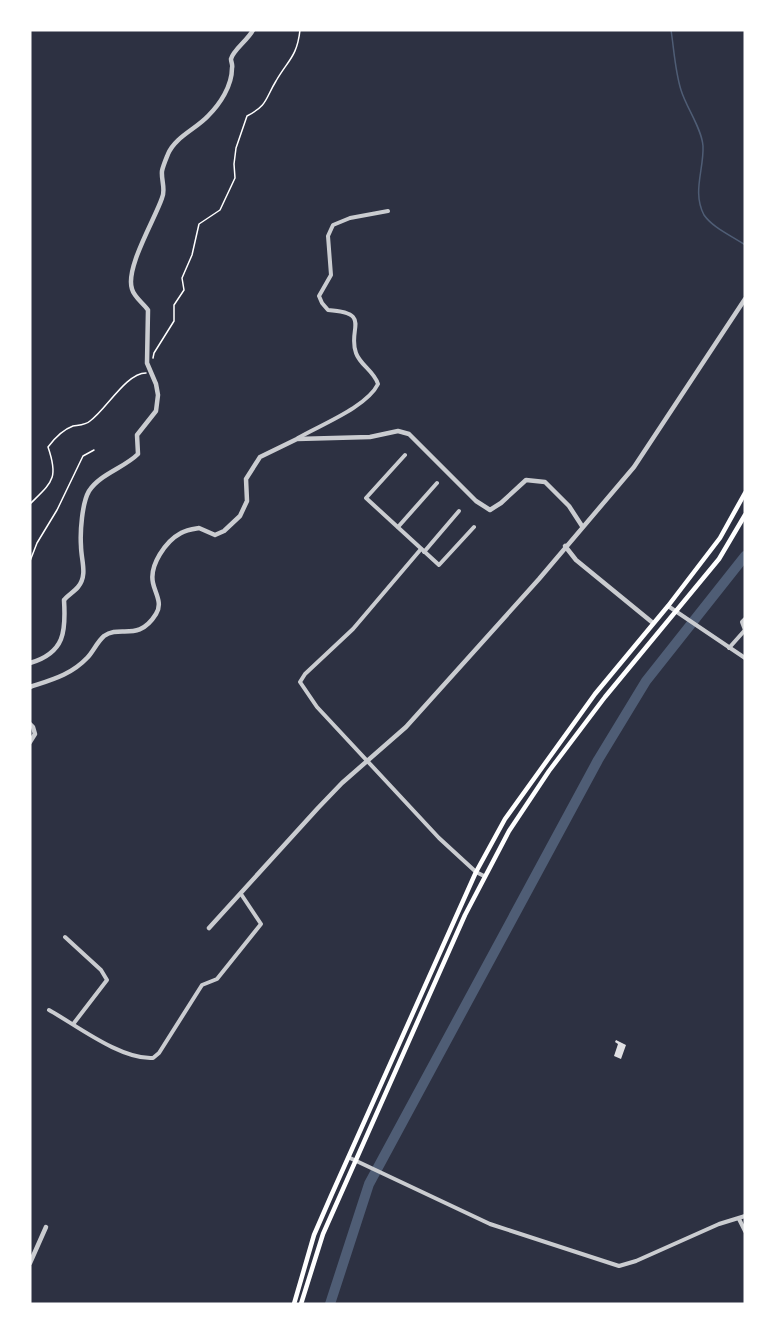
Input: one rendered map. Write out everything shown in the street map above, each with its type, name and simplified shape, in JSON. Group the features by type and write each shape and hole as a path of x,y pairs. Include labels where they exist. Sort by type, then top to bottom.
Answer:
{"main road":[{"path":"294,1304 314,1235 476,872 512,809 595,694 668,606 720,538 745,493"},
{"path":"301,1304 323,1234 484,876 508,831 549,771 605,697 719,559 745,515"}],"street":[{"path":"30,663 41,660 54,651 63,637 66,622 64,600 78,586 84,572 81,546 85,499 91,488 105,476 130,462 138,454 137,435 156,411 158,395 156,384 147,363 148,310 137,298 132,289 131,280 137,256 164,195 162,172 169,152 181,138 207,117 224,95 231,80 231,58 253,30"},
{"path":"30,687 59,679 85,660 104,636 114,632 130,633 143,628 158,612 160,602 152,581 154,565 165,547 180,534 199,528 215,535 224,531 240,516 247,501 246,479 260,457 297,439 374,393 378,384 374,374 358,357 355,350 357,326 354,318 347,312 328,310 319,296 331,275 328,236 333,225 350,218 388,211"},
{"path":"208,928 318,808 406,727 565,546 639,459 745,299"},
{"path":"297,439 370,437 398,431 409,434 476,501 490,510 526,480 545,482 569,506 582,526"},
{"path":"405,455 366,498 439,565 474,527"},
{"path":"398,527 437,483"},
{"path":"459,511 353,629 300,682 317,707 439,838 476,872 484,876"},
{"path":"565,546 576,560 653,623"},
{"path":"668,606 745,658"},
{"path":"729,648 745,630 742,622 745,619"},
{"path":"30,724 35,734 30,742"},
{"path":"49,1010 74,1023 83,1032 136,1057 153,1058 159,1053 202,986 217,979 261,924 241,894"},
{"path":"65,937 101,970 107,980 74,1023"},
{"path":"350,1158 490,1224 619,1266 636,1261 719,1224 745,1216"},
{"path":"739,1219 745,1231"},
{"path":"30,1263 46,1227"}],"path":[{"path":"30,504 39,493 50,486 52,460 48,447 54,438 70,427 89,423 131,380 141,373 151,373 154,353 165,339 174,321 174,305 184,290 182,278 192,255 199,224 220,210 235,178 236,148 247,116 260,110 275,82 294,57 300,30"},
{"path":"30,561 37,543 57,510 83,456 94,450"}],"building":[{"path":"616,1040 626,1045 621,1059 614,1056 618,1044"}],"waterway":[{"path":"671,30 681,90 702,139 703,155 699,198 704,215 712,224 745,245"},
{"path":"330,1304 369,1184 598,760 646,681 745,556"}]}
